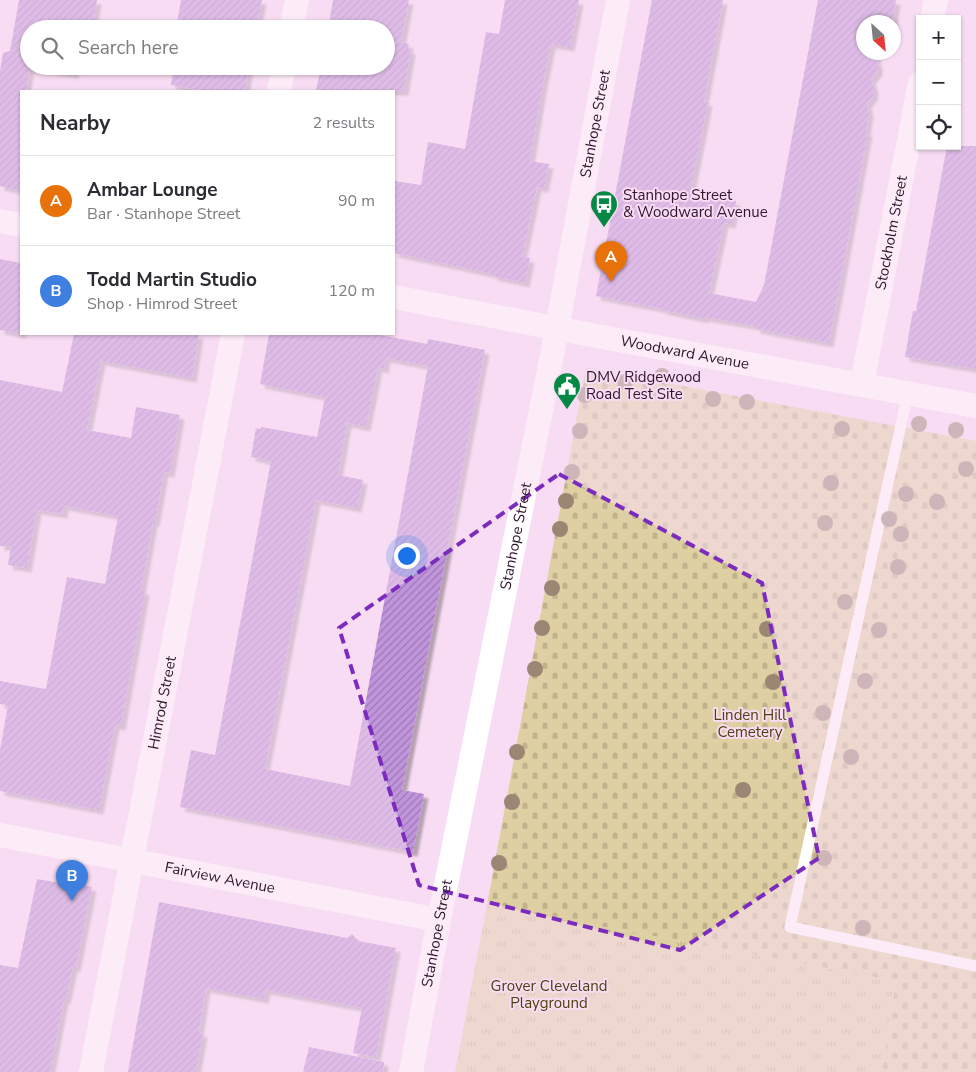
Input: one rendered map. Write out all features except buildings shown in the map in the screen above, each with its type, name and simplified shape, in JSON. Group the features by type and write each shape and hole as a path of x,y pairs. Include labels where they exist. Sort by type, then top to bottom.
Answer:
{"street":[{"path":"293,20 297,0"},
{"name":"Stanhope Street","path":"411,1072 439,920 550,364 618,0"},
{"path":"933,15 936,0"},
{"path":"279,90 282,75"},
{"name":"Stockholm Street","path":"862,384 916,103"},
{"path":"0,221 20,226"},
{"name":"Woodward Avenue","path":"395,297 976,406"},
{"name":"Himrod Street","path":"91,1072 233,335"},
{"name":"Fairview Avenue","path":"0,835 439,920"}],"lane":[{"path":"908,393 790,926 976,966"}],"highlighted area":[{"path":"559,474 762,583 819,858 680,950 419,885 339,628"}],"green space":[{"name":"Linden Hill Cemetery","path":"586,368 976,441 976,1072 882,1072 896,981 487,905"},
{"name":"Grover Cleveland Playground","path":"487,905 896,981 882,1072 455,1072"}],"place":[{"name":"Stanhope Street & Woodward Avenue","path":"604,228"},
{"name":"Ambar Lounge","path":"611,282"},
{"name":"DMV Ridgewood Road Test Site","path":"567,410"},
{"name":"Todd Martin Studio","path":"72,901"}]}
